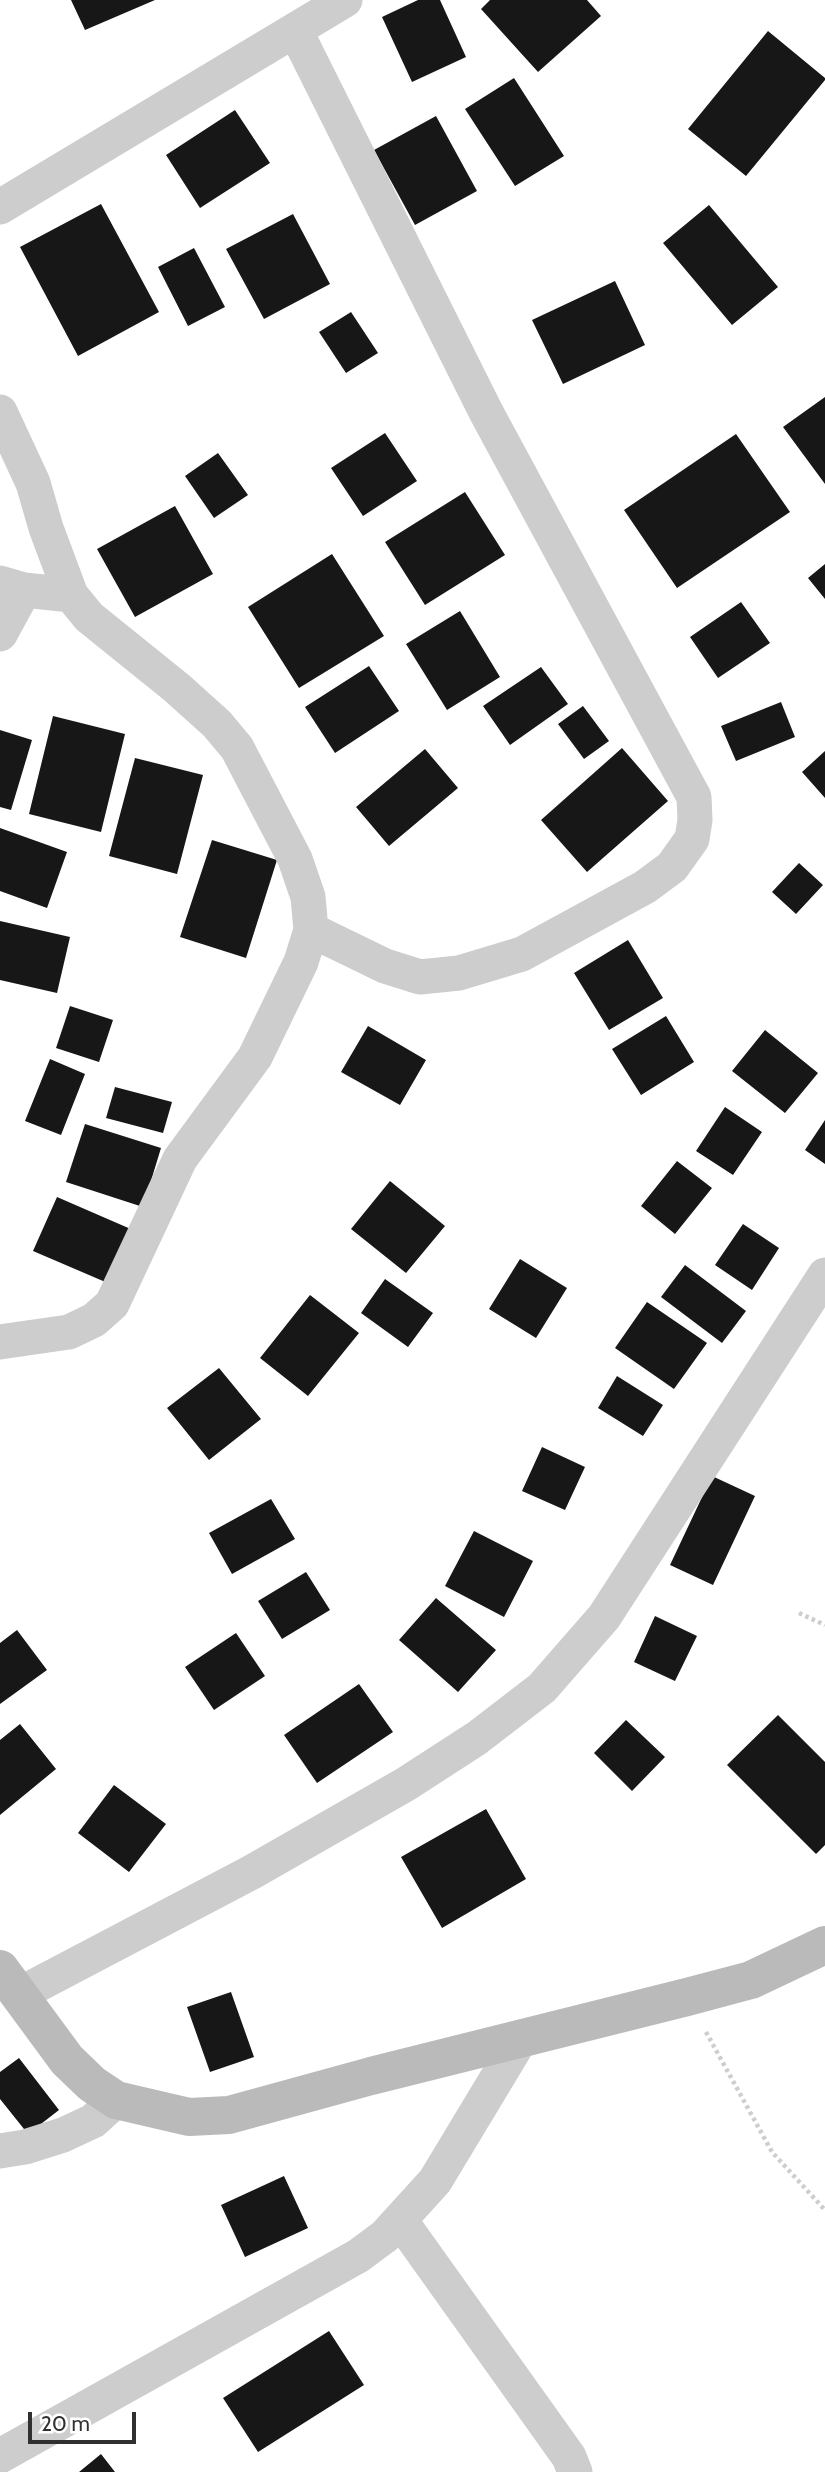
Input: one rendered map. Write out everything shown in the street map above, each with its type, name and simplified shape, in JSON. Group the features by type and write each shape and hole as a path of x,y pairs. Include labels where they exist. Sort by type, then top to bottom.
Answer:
{"main road":[{"path":"10,1982 67,2060 92,2084 116,2100 189,2117 229,2115 371,2076 751,1980 825,1945"}],"street":[{"path":"0,207 345,0"},
{"path":"295,30 486,412 694,797 695,820 692,839 672,867 645,887 522,954 459,973 420,977 385,966 311,930"},
{"path":"0,412 33,483 46,528 71,595 89,617 217,724 237,748 295,859 308,898 311,930 301,962 256,1057 180,1159 112,1304 94,1320 69,1332 0,1342"},
{"path":"0,634 12,587 71,595"},
{"path":"10,1982 252,1872 406,1784 477,1738 542,1688 604,1616 825,1275"},
{"path":"0,2456 358,2256 385,2236 435,2181 520,2040"},
{"path":"0,2151 25,2147 63,2135 93,2121 116,2100"},
{"path":"400,2220 569,2457 575,2472"}],"path":[{"path":"799,1613 825,1625"},
{"path":"687,1997 772,2152 825,2210"}],"building":[{"path":"71,0 155,0 85,30"},
{"path":"418,0 440,0 466,57 412,82 382,17"},
{"path":"490,0 587,0 601,16 538,72 481,9"},
{"path":"768,31 825,80 746,176 688,129"},
{"path":"514,78 564,156 515,186 465,109"},
{"path":"235,110 270,163 200,208 166,155"},
{"path":"436,116 477,191 415,225 374,150"},
{"path":"101,204 159,312 78,356 20,247"},
{"path":"709,205 778,287 732,325 663,243"},
{"path":"293,214 330,284 264,319 226,249"},
{"path":"194,248 225,307 188,326 158,267"},
{"path":"615,281 645,345 563,384 532,320"},
{"path":"351,312 378,353 346,373 319,332"},
{"path":"825,397 825,484 783,427"},
{"path":"385,433 417,481 363,516 331,468"},
{"path":"736,434 790,512 677,588 624,510"},
{"path":"218,453 248,495 214,518 185,476"},
{"path":"465,492 505,555 425,605 385,542"},
{"path":"175,506 213,574 135,617 97,549"},
{"path":"332,554 384,636 299,688 248,607"},
{"path":"825,564 825,599 808,578"},
{"path":"741,602 770,643 718,678 690,637"},
{"path":"460,611 500,677 447,710 406,644"},
{"path":"369,666 399,711 335,753 305,707"},
{"path":"541,667 568,704 510,745 483,706"},
{"path":"781,702 795,737 736,761 721,726"},
{"path":"583,706 609,741 584,759 558,724"},
{"path":"53,716 125,734 101,832 29,814"},
{"path":"0,730 32,740 11,810 0,807"},
{"path":"622,748 668,801 587,872 541,820"},
{"path":"425,749 458,788 389,846 356,807"},
{"path":"825,751 825,798 802,772"},
{"path":"135,758 203,775 177,874 109,856"},
{"path":"0,828 67,852 47,908 0,891"},
{"path":"212,840 277,860 246,958 180,937"},
{"path":"799,863 823,885 796,914 772,892"},
{"path":"0,921 70,937 57,993 0,980"},
{"path":"628,940 663,998 609,1030 574,973"},
{"path":"70,1006 113,1020 99,1062 56,1048"},
{"path":"666,1016 694,1062 641,1095 612,1049"},
{"path":"368,1026 426,1060 400,1105 341,1072"},
{"path":"765,1030 818,1073 785,1113 732,1071"},
{"path":"50,1059 85,1074 61,1135 25,1121"},
{"path":"115,1087 172,1102 163,1133 106,1118"},
{"path":"725,1107 762,1132 733,1175 696,1151"},
{"path":"825,1120 825,1164 805,1150"},
{"path":"85,1124 161,1148 143,1207 66,1182"},
{"path":"677,1161 712,1188 675,1234 641,1206"},
{"path":"390,1181 445,1226 406,1273 351,1229"},
{"path":"57,1197 133,1230 110,1284 33,1251"},
{"path":"743,1224 779,1248 752,1290 715,1265"},
{"path":"520,1259 567,1288 536,1338 489,1309"},
{"path":"685,1265 746,1311 722,1343 661,1297"},
{"path":"385,1279 433,1313 408,1347 361,1313"},
{"path":"310,1295 359,1333 308,1396 260,1358"},
{"path":"647,1302 707,1343 674,1389 615,1348"},
{"path":"219,1368 261,1419 209,1460 167,1408"},
{"path":"617,1376 663,1405 643,1436 598,1408"},
{"path":"542,1447 585,1467 565,1510 522,1491"},
{"path":"712,1476 755,1496 713,1585 670,1565"},
{"path":"271,1499 295,1539 232,1574 209,1533"},
{"path":"474,1531 533,1561 504,1617 445,1586"},
{"path":"306,1572 330,1610 282,1639 258,1601"},
{"path":"436,1598 496,1650 458,1692 399,1640"},
{"path":"655,1616 697,1636 675,1681 634,1662"},
{"path":"17,1630 47,1670 0,1704 0,1643"},
{"path":"236,1633 265,1676 214,1710 185,1667"},
{"path":"359,1684 393,1732 317,1783 284,1735"},
{"path":"778,1715 825,1762 825,1845 816,1854 727,1765"},
{"path":"626,1720 665,1757 632,1791 594,1753"},
{"path":"20,1724 56,1769 0,1815 0,1740"},
{"path":"114,1785 166,1824 129,1872 78,1833"},
{"path":"486,1809 526,1879 442,1928 401,1857"},
{"path":"231,1992 254,2057 210,2072 187,2007"},
{"path":"19,2058 59,2110 28,2134 0,2099 0,2072"},
{"path":"284,2176 308,2228 245,2257 221,2205"},
{"path":"329,2331 364,2385 258,2452 223,2398"},
{"path":"101,2454 115,2472 79,2472"}]}
